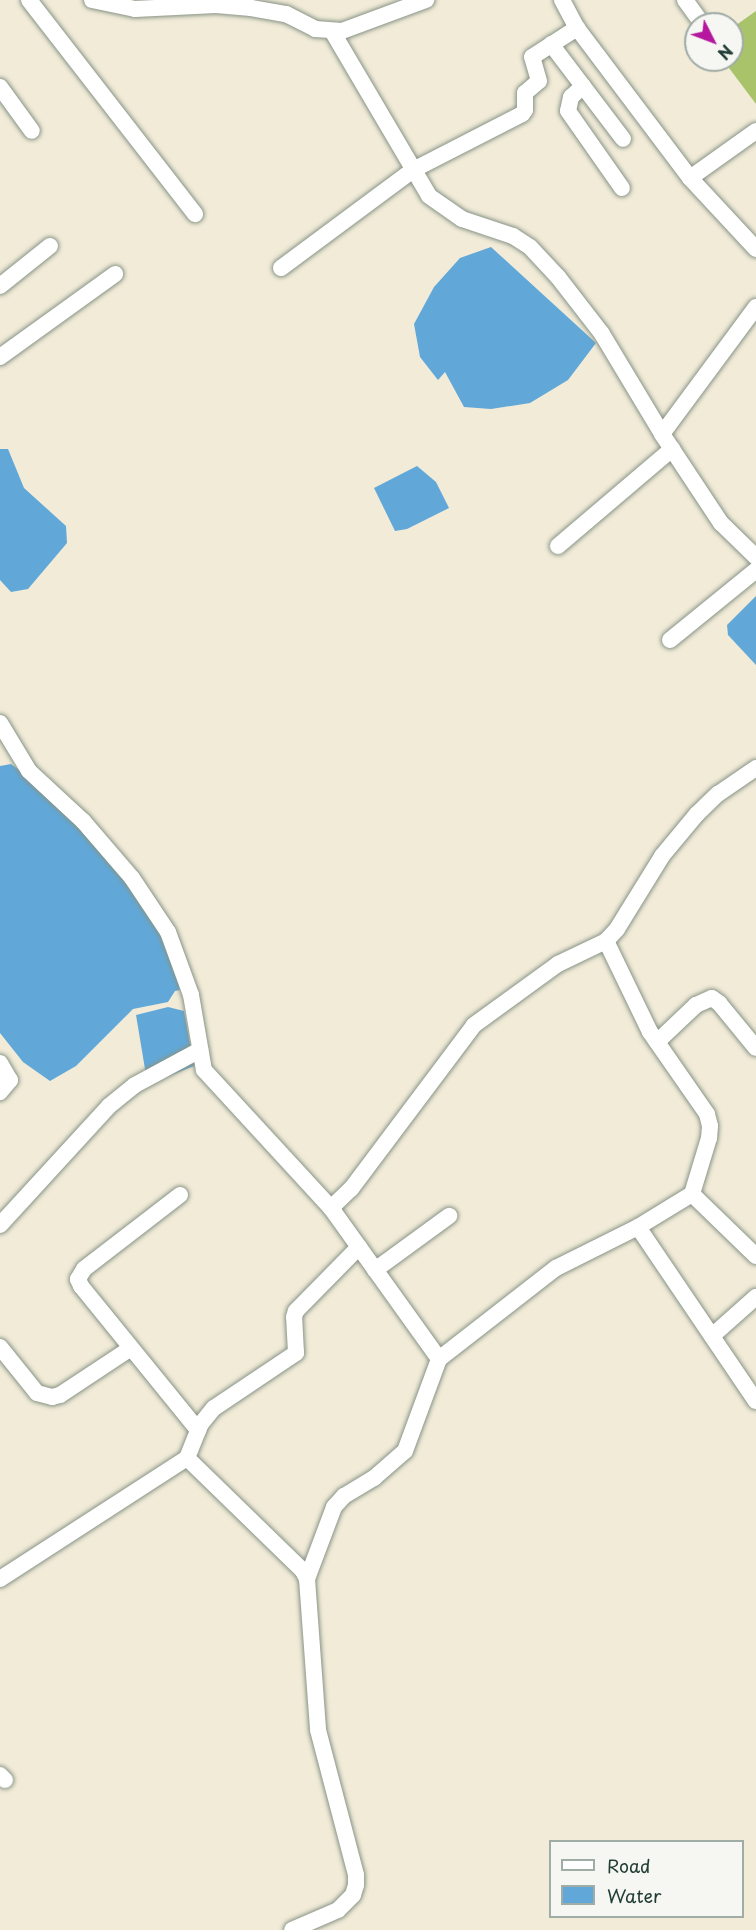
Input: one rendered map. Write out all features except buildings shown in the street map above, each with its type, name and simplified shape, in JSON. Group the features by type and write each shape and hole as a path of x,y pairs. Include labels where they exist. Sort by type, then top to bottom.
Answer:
{"street":[{"path":"29,0 195,214"},
{"path":"92,0 135,9 216,4 284,7 315,29 332,31 342,31 426,0"},
{"path":"562,0 577,28 690,178 756,249"},
{"path":"281,268 412,170 522,114 525,110 525,93 539,81 532,57 577,28"},
{"path":"332,31 429,196 443,208 462,219 513,236 537,254 558,277 602,334 662,434 721,523 756,556"},
{"path":"551,44 623,139"},
{"path":"583,86 568,103 568,111 622,188"},
{"path":"0,87 32,131"},
{"path":"690,178 756,131"},
{"path":"0,286 50,246"},
{"path":"0,357 115,274"},
{"path":"662,434 756,307"},
{"path":"558,546 672,449"},
{"path":"670,640 756,570"},
{"path":"0,723 28,771 83,821 132,878 168,932 191,995 204,1070 331,1208 439,1359"},
{"path":"331,1208 351,1189 474,1025 558,964 606,941 617,929 662,856 698,814 718,794 756,768"},
{"path":"292,1930 338,1910 353,1895 356,1885 356,1875 318,1731 307,1579 334,1507 344,1496 374,1478 405,1451 439,1359 556,1268 638,1227 692,1194 710,1126 700,1100 645,1023 606,941"},
{"path":"657,1041 696,1005 712,998 719,1003 756,1048"},
{"path":"0,1225 109,1106 135,1085 200,1050"},
{"path":"0,1063 10,1080 0,1092"},
{"path":"692,1194 756,1256"},
{"path":"180,1195 80,1274 81,1286 198,1430"},
{"path":"375,1270 449,1216"},
{"path":"638,1227 756,1401"},
{"path":"0,1579 187,1458 198,1430 213,1408 296,1353 294,1317 296,1311 359,1247"},
{"path":"712,1336 756,1297"},
{"path":"0,1347 37,1393 44,1396 60,1395 131,1348"},
{"path":"187,1458 303,1572 307,1579"}],"green space":[{"path":"756,11 756,104 732,72 744,72 744,20"}],"water":[{"path":"491,247 596,343 568,380 530,403 491,409 464,407 445,372 438,380 420,357 414,324 434,287 460,258"},
{"path":"0,449 8,449 24,488 66,526 67,543 28,589 11,592 0,580"},
{"path":"417,466 436,482 449,508 407,529 395,531 374,488"},
{"path":"756,596 756,665 728,635 727,625"},
{"path":"11,764 63,802 168,932 180,990 175,991 168,1002 133,1009 76,1066 50,1081 23,1062 0,1033 0,766"},
{"path":"168,1007 184,1011 194,1066 164,1078 146,1075 136,1015"}]}
